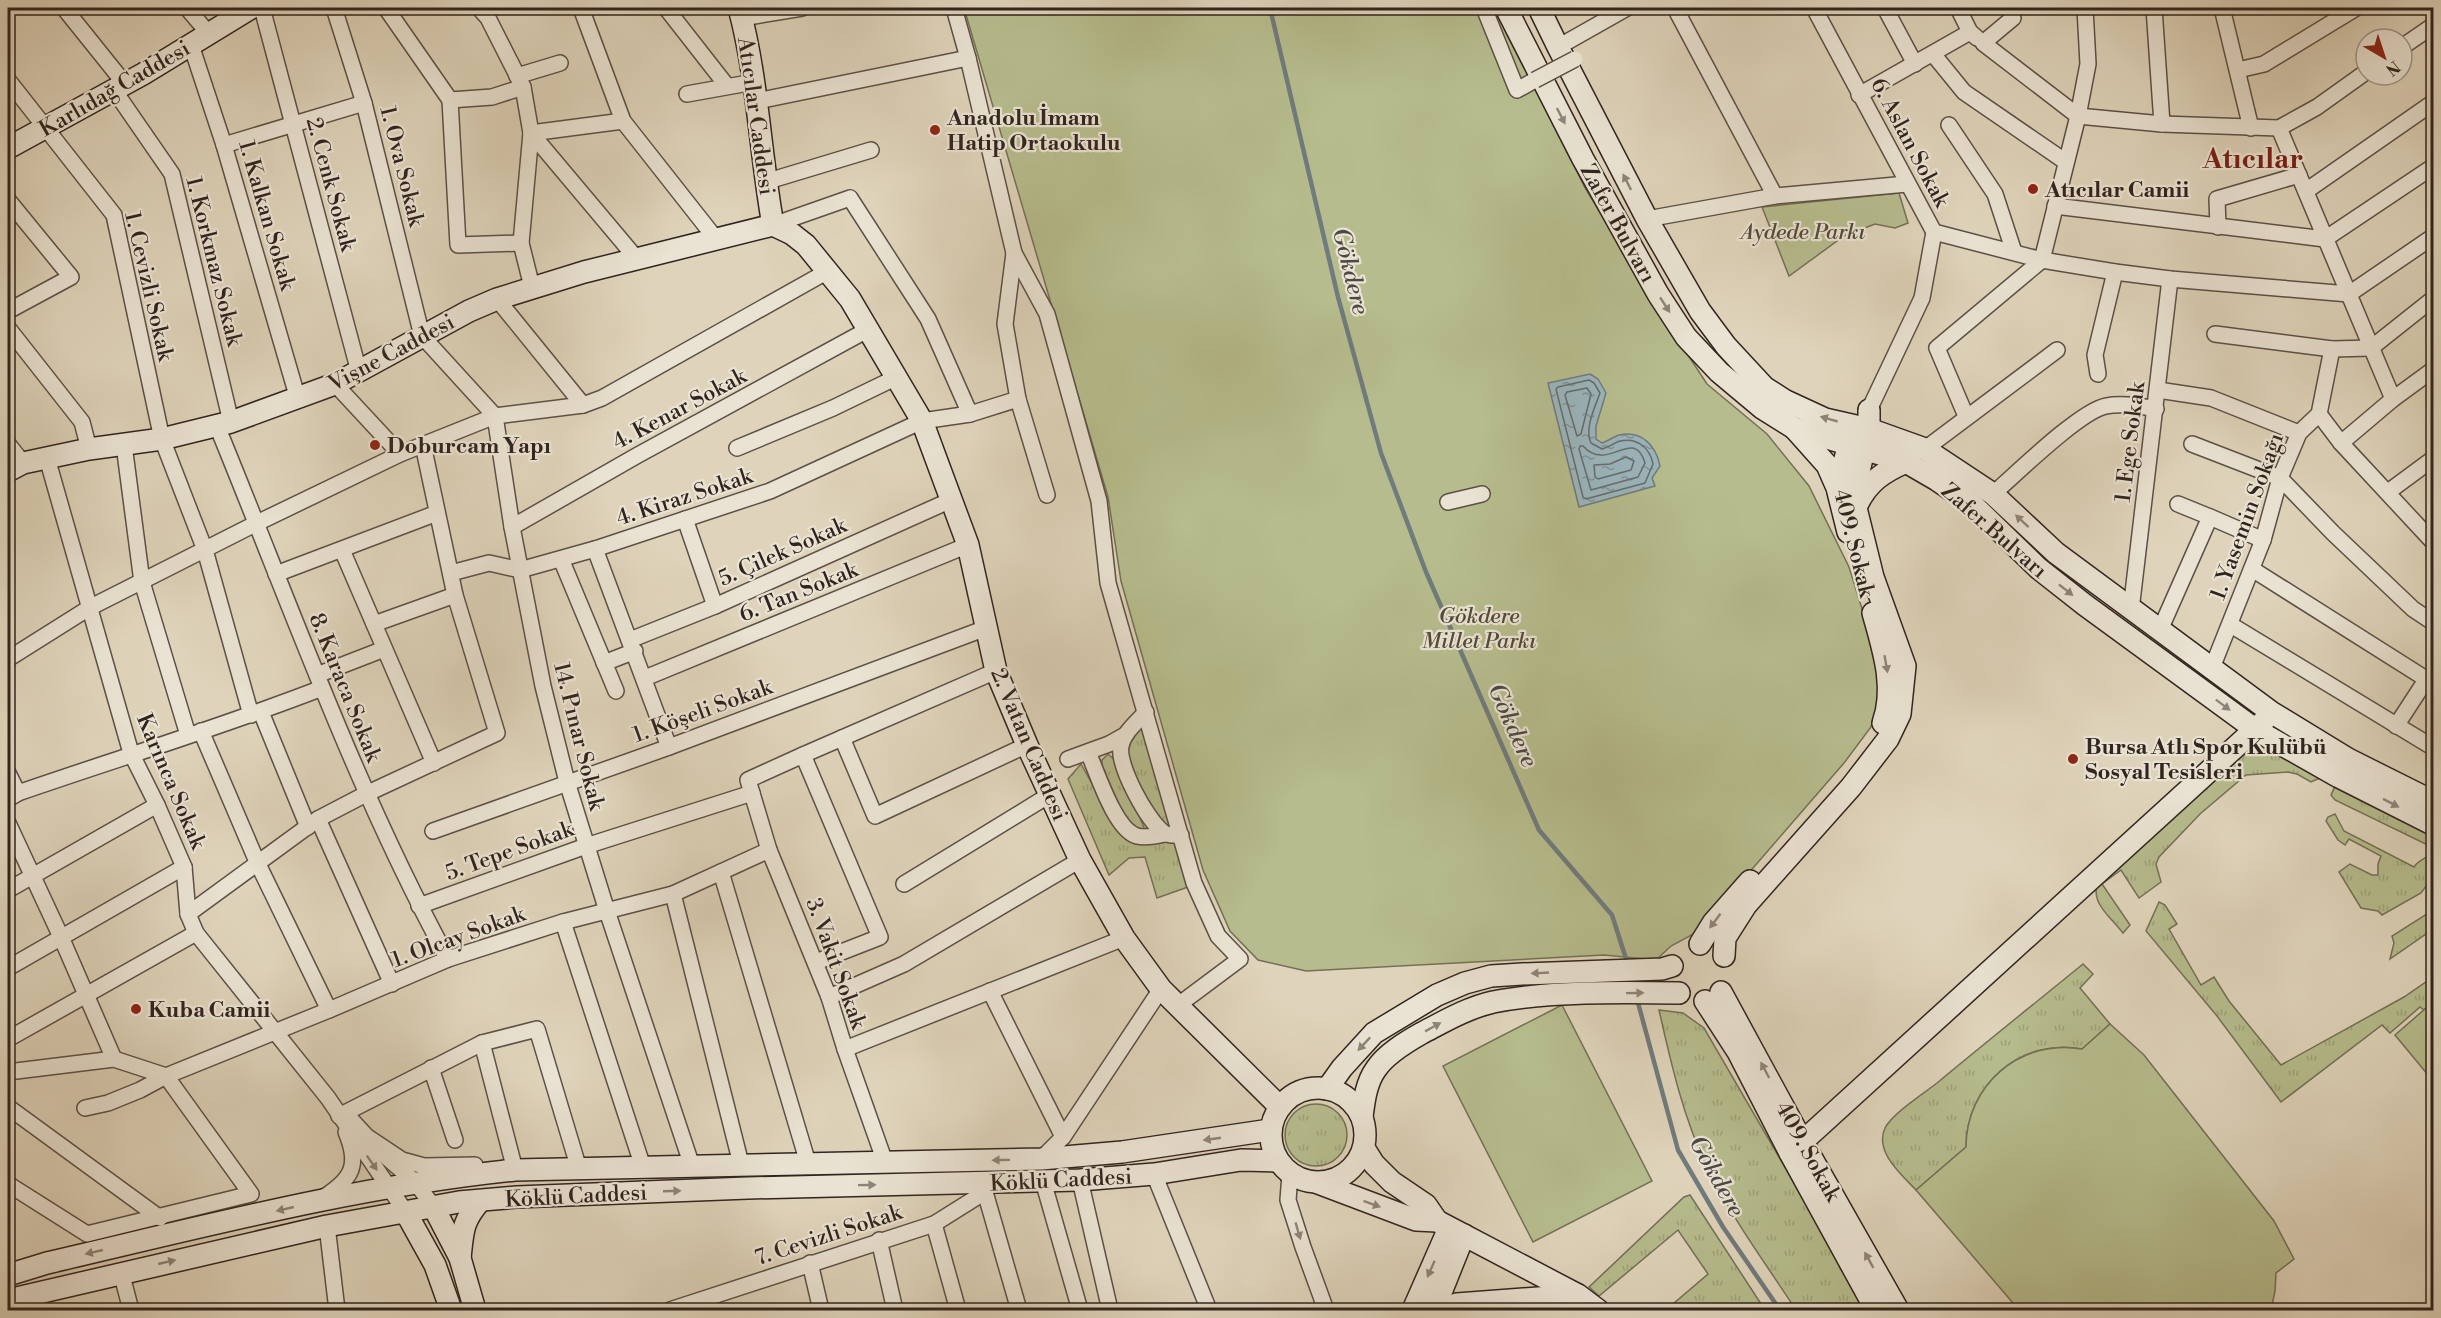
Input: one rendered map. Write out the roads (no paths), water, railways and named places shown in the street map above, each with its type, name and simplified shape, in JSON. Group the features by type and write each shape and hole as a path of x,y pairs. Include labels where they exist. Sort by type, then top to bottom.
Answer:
{"main road":[{"name":"Karlıdağ Caddesi","path":"8,148 120,87 251,8"},
{"name":"Zafer Bulvarı","path":"1506,8 1583,159 1658,294 1686,337 1719,372 1762,408 1794,428 1862,431 1972,504 2038,568 2129,639 2256,730 2339,777 2433,825"},
{"name":"Zafer Bulvarı","path":"1540,9 1566,53 1647,219 1700,311 1726,346 1764,387 1786,401 1825,419 1925,449 1993,494 2056,554 2271,712 2348,759 2433,802"},
{"name":"Atıcılar Caddesi","path":"741,13 756,92 765,182 773,225"},
{"name":"Vişne Caddesi","path":"15,467 89,449 162,440 224,424 335,384 497,298 773,225"},
{"name":"2. Vatan Caddesi","path":"773,225 792,234 806,245 850,299 922,421 968,545 996,671 1080,860 1124,938 1177,1006 1280,1107"},
{"path":"1794,428 1827,465 1838,492"},
{"name":"409. Sokak","path":"1700,944 1734,897 1847,779 1878,738 1889,706 1885,657 1838,492 1862,431"},
{"name":"409. Sokak","path":"1724,957 1725,938 1746,905 1851,786 1888,739 1900,714 1905,666 1873,577 1856,508 1855,488 1862,431"},
{"path":"1856,508 1863,493 1874,480 1886,470 1906,462"},
{"path":"1796,1147 2256,730 2271,712"},
{"path":"1318,1183 1333,1180 1347,1173 1357,1162 1364,1148 1365,1132 1362,1117 1365,1092 1376,1069 1392,1053 1440,1023 1492,1002 1530,997 1674,992 1696,1001 1713,996 1729,974 1724,957 1717,950 1700,944 1682,950 1667,968 1501,975 1465,983 1437,995 1374,1033 1342,1068 1327,1089"},
{"path":"1667,968 1674,985 1674,992"},
{"name":"409. Sokak","path":"1713,996 1796,1147 1876,1311"},
{"path":"1362,1117 1348,1099 1327,1089 1312,1088 1297,1093 1280,1107 1270,1130 1271,1146 1284,1168 1302,1180 1318,1183 1416,1220 1450,1228 1578,1295 1598,1311"},
{"name":"Köklü Caddesi","path":"8,1275 47,1263 316,1202 453,1176 515,1170 1041,1159 1122,1152 1270,1130"},
{"name":"409. Sokak","path":"1796,1147 1898,1311"},
{"path":"1364,1148 1374,1164 1392,1182 1426,1205 1450,1228"},
{"name":"Köklü Caddesi","path":"8,1300 327,1226 433,1206 480,1201 748,1188 984,1188 1043,1181 1154,1174 1241,1160 1284,1168"},
{"path":"460,1258 467,1216 480,1201"},
{"path":"433,1206 460,1258 475,1311"},
{"path":"405,1211 435,1265 451,1311"},
{"path":"370,1217 399,1227 435,1265"},
{"path":"1413,1311 1450,1228"},
{"path":"1434,1311 1450,1228"},
{"path":"1443,1311 1457,1304 1578,1295"}],"street":[{"name":"1. Korkmaz Sokak","path":"64,8 120,87 172,174 224,424"},
{"path":"187,8 200,39"},
{"name":"2. Cenk Sokak","path":"262,8 359,372"},
{"name":"1. Ova Sokak","path":"334,8 364,103 422,336"},
{"path":"386,8 450,100 458,244 520,243"},
{"path":"500,8 484,13 520,81 531,133 520,243 532,287"},
{"path":"581,8 623,121 716,239"},
{"path":"666,8 727,86"},
{"path":"741,13 802,8"},
{"path":"954,8 1014,252 1047,314 1099,501 1108,583 1194,884 1218,936 1240,959 1177,1006"},
{"path":"1484,8 1517,90 1535,80 1566,53 1627,8"},
{"path":"1675,8 1775,196"},
{"name":"6. Aslan Sokak","path":"1814,8 1859,96 1934,232 2042,260 2115,272 2170,279 2349,294"},
{"path":"1885,8 1915,64"},
{"path":"1959,8 1970,32 2078,116 2162,124 2279,128 2316,107 2354,80"},
{"path":"1966,416 1937,348 2042,260 2078,116 2088,64 2085,8"},
{"path":"2154,8 2162,124"},
{"path":"2222,8 2251,128"},
{"path":"2238,70 2264,64 2356,8"},
{"path":"1983,43 2013,18"},
{"path":"2414,38 2433,25"},
{"path":"1859,96 1970,32"},
{"name":"1. Kalkan Sokak","path":"200,39 224,146 298,399"},
{"path":"1933,54 1964,92 2066,162"},
{"path":"687,93 727,86 756,92 968,58"},
{"path":"450,100 492,97 560,63"},
{"name":"1. Cevizli Sokak","path":"8,80 114,215 162,440 205,550 256,713 392,984"},
{"path":"2306,191 2433,102"},
{"path":"224,146 364,103"},
{"path":"531,133 623,121"},
{"path":"1949,125 1995,194 2014,252"},
{"path":"2279,128 2393,399"},
{"path":"531,133 638,259"},
{"path":"765,182 871,150"},
{"path":"2055,206 2325,239 2433,166"},
{"path":"2218,227 2217,199 2299,175"},
{"path":"1647,219 1775,196 1907,184"},
{"path":"773,225 849,198 928,319 970,414"},
{"path":"8,200 71,277 8,311"},
{"path":"1862,431 1922,298 1934,232"},
{"path":"2349,294 2433,236"},
{"path":"1014,252 1005,324 1018,399 1047,495"},
{"path":"8,659 89,608 400,454 495,416 583,405 602,398 828,272"},
{"path":"2098,374 2095,355 2115,272"},
{"name":"1. Ege Sokak","path":"2131,610 2170,279"},
{"path":"497,298 583,405"},
{"path":"2215,334 2332,349 2371,348 2433,298"},
{"path":"8,328 82,422 89,449"},
{"name":"4. Kenar Sokak","path":"512,527 638,455 869,329"},
{"path":"422,336 495,416"},
{"path":"2332,349 2319,414 2341,442 2431,537"},
{"path":"1925,449 1966,416 2057,350"},
{"path":"2341,442 2433,369"},
{"path":"736,448 833,408 895,378"},
{"path":"335,384 400,454"},
{"path":"2158,390 2211,398 2299,434"},
{"name":"4. Kiraz Sokak","path":"451,573 489,563 520,570 595,549 770,491 922,421 970,414 1018,399"},
{"path":"1993,494 2076,422 2105,406 2144,406 2156,409"},
{"name":"1. Yasemin Sokağı","path":"2212,668 2263,540 2280,478 2299,434 2319,414"},
{"name":"14. Pınar Sokak","path":"495,416 520,570 543,686 567,782 607,911 692,1166"},
{"name":"8. Karaca Sokak","path":"224,424 276,574 366,794 419,906 448,959"},
{"path":"8,444 15,467"},
{"path":"2192,444 2280,478 2333,533 2413,609 2433,623"},
{"path":"124,445 142,582 195,733 329,1010"},
{"path":"188,914 313,823 366,794 496,733 455,595 423,445"},
{"name":"Karınca Sokak","path":"47,458 131,753 184,867 188,914 196,933 341,1114"},
{"path":"2388,492 2433,458"},
{"path":"1448,502 1482,494"},
{"name":"5. Çilek Sokak","path":"604,663 632,646 715,606 951,500"},
{"path":"2178,504 2263,540"},
{"path":"276,574 437,513"},
{"path":"2160,630 2210,517"},
{"path":"685,519 715,606"},
{"name":"6. Tan Sokak","path":"645,678 968,545"},
{"path":"595,549 669,747"},
{"path":"342,550 434,763"},
{"path":"561,559 616,691"},
{"path":"2252,569 2430,682 2396,726"},
{"path":"374,624 455,595"},
{"path":"2231,625 2433,748"},
{"name":"1. Köşeli Sokak","path":"433,831 669,747 986,628"},
{"path":"8,773 13,796 131,753 256,713 384,649"},
{"name":"5. Tepe Sokak","path":"419,906 750,787 803,754 996,671"},
{"path":"1068,759 1109,744 1125,735 1146,712"},
{"path":"1125,735 1120,748 1122,762 1151,820 1165,834"},
{"path":"842,738 875,816 1027,745"},
{"path":"1088,752 1117,817 1127,831 1136,836 1181,835"},
{"path":"803,754 880,937 816,962"},
{"name":"3. Vakit Sokak","path":"750,787 769,850 816,962 885,1162"},
{"path":"904,884 1051,794"},
{"path":"8,890 157,805"},
{"path":"8,823 114,1059"},
{"name":"1. Olcay Sokak","path":"85,1108 119,1099 166,1076 448,959 563,922 673,894 769,850"},
{"path":"829,997 904,964 1080,860"},
{"path":"8,968 184,867"},
{"path":"721,873 808,1163"},
{"path":"673,894 741,1164"},
{"path":"563,922 643,1167"},
{"path":"8,1039 196,933"},
{"path":"845,1049 1124,938"},
{"path":"1041,1159 1063,1137 1161,988"},
{"path":"990,991 1063,1137"},
{"path":"341,1114 482,1043 537,1029 579,1169"},
{"path":"341,1114 369,1138 402,1160 424,1166 488,1164 515,1170 482,1043"},
{"path":"8,1072 114,1059 166,1076 251,1194 87,1234 8,1184"},
{"path":"431,1068 455,1140"},
{"path":"8,1107 160,1218"},
{"path":"341,1114 405,1211"},
{"path":"316,1202 340,1187 348,1179 353,1164 351,1142 341,1114"},
{"path":"369,1138 383,1154 416,1183 433,1206"},
{"path":"1284,1168 1288,1200 1326,1311"},
{"path":"1154,1174 1209,1311"},
{"path":"1080,1180 1110,1311"},
{"path":"1043,1181 1080,1311"},
{"path":"984,1188 1019,1311"},
{"name":"7. Cevizli Sokak","path":"670,1311 879,1240 934,1224 984,1188"},
{"path":"934,1224 958,1311"},
{"path":"327,1226 337,1311"},
{"path":"879,1240 894,1311"},
{"path":"810,1263 821,1311"},
{"path":"121,1272 131,1311"}],"water":[{"path":"1590,374 1598,379 1606,393 1596,426 1596,439 1602,443 1619,435 1641,437 1655,452 1660,466 1652,478 1655,486 1579,507 1548,383"}],"waterway":[{"name":"Gökdere","path":"1270,8 1338,297 1381,453 1426,572 1539,830 1612,915 1628,965"},
{"name":"Gökdere","path":"1637,999 1678,1150 1723,1227 1780,1310"}],"place":[{"name":"Anadolu İmam Hatip Ortaokulu","path":"935,130"},
{"name":"Atıcılar Camii","path":"2033,189"},
{"name":"Doburcam Yapı","path":"375,445"},
{"name":"Bursa Atlı Spor Kulübü Sosyal Tesisleri","path":"2073,759"},
{"name":"Kuba Camii","path":"136,1009"}],"district":[{"name":"Atıcılar","path":"2253,158"}],"park label":[{"name":"Aydede Parkı","path":"1803,231"},
{"name":"Gökdere Millet Parkı","path":"1479,628"}]}
